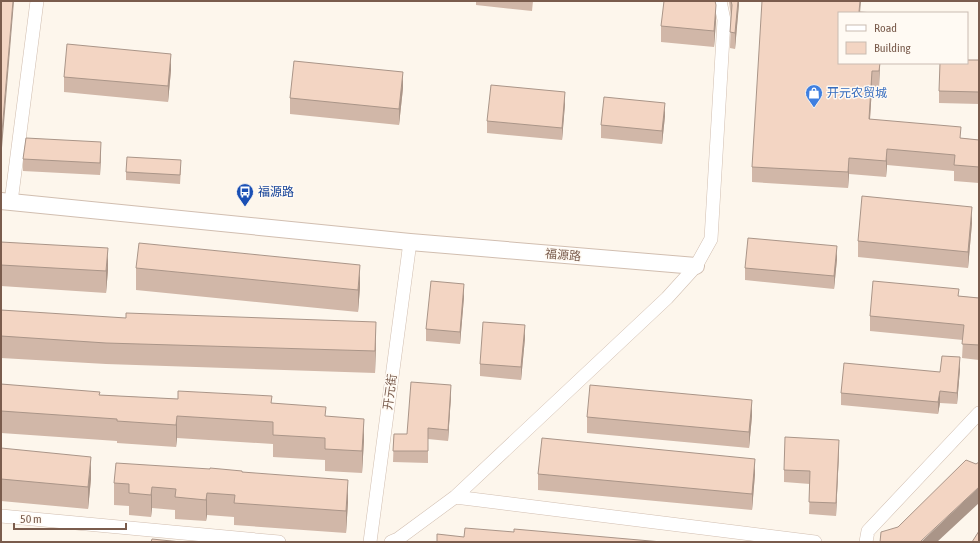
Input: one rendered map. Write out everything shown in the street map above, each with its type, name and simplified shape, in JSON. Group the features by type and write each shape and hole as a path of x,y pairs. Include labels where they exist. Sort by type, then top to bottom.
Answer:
{"street":[{"path":"6,201 37,1"},
{"path":"390,542 398,539 455,497 667,298 696,266 711,239 724,20 720,1"},
{"name":"福源路","path":"6,201 410,242 696,266"},
{"name":"开元街","path":"370,542 410,242"},
{"path":"866,542 868,531 978,416"},
{"path":"455,497 815,542"},
{"path":"1,516 279,542"}],"building":[{"path":"1,1 13,1 1,144"},
{"path":"664,1 715,1 714,31 661,26"},
{"path":"731,1 738,1 735,33 730,32"},
{"name":"开元农贸城","path":"762,1 860,1 859,12 838,12 838,64 880,64 879,71 872,71 869,119 961,127 960,138 979,140 979,167 954,165 955,155 887,149 886,161 849,158 848,172 752,167"},
{"path":"67,44 171,54 168,86 64,77"},
{"path":"968,60 979,60 979,92 939,91 940,64 968,64"},
{"path":"294,61 403,72 399,109 290,98"},
{"path":"491,85 565,92 562,128 487,121"},
{"path":"604,97 665,103 662,131 601,125"},
{"path":"26,138 101,142 100,163 23,159"},
{"path":"127,157 181,160 180,175 126,172"},
{"path":"862,196 972,207 968,252 858,241"},
{"path":"748,238 837,246 834,276 745,268"},
{"path":"1,242 108,248 106,271 1,265"},
{"path":"139,243 360,265 358,290 136,268"},
{"path":"431,281 464,284 460,332 426,329"},
{"path":"873,281 959,289 958,296 979,298 979,345 962,344 964,325 870,316"},
{"path":"1,310 126,318 126,313 376,322 375,351 106,343 1,336"},
{"path":"483,322 525,325 521,367 480,364"},
{"path":"942,356 960,357 957,393 940,391 938,402 841,393 844,363 940,372"},
{"path":"411,382 451,385 448,430 428,428 428,451 393,451 394,434 407,434"},
{"path":"1,384 100,392 99,395 178,399 178,391 272,396 271,403 326,407 325,416 364,419 362,451 325,449 325,438 273,435 273,422 177,416 176,425 117,421 117,419 1,411"},
{"path":"590,385 752,400 749,432 587,417"},
{"path":"785,437 839,440 836,503 809,502 810,471 784,470"},
{"path":"542,438 755,459 752,494 538,474"},
{"path":"1,448 91,457 88,487 1,479"},
{"path":"966,460 976,464 979,462 979,487 921,542 880,542 881,532 898,527"},
{"path":"116,463 210,468 242,472 348,480 346,511 234,503 235,495 207,493 206,500 175,497 176,489 152,487 151,495 129,493 129,484 114,483"},
{"path":"465,528 514,532 514,529 662,542 437,542 437,534 464,537"},
{"path":"979,531 979,542 972,542"},
{"path":"152,539 181,542 151,542"}],"place":[{"name":"开元农贸城","path":"814,108"},
{"name":"福源路","path":"245,207"}]}
